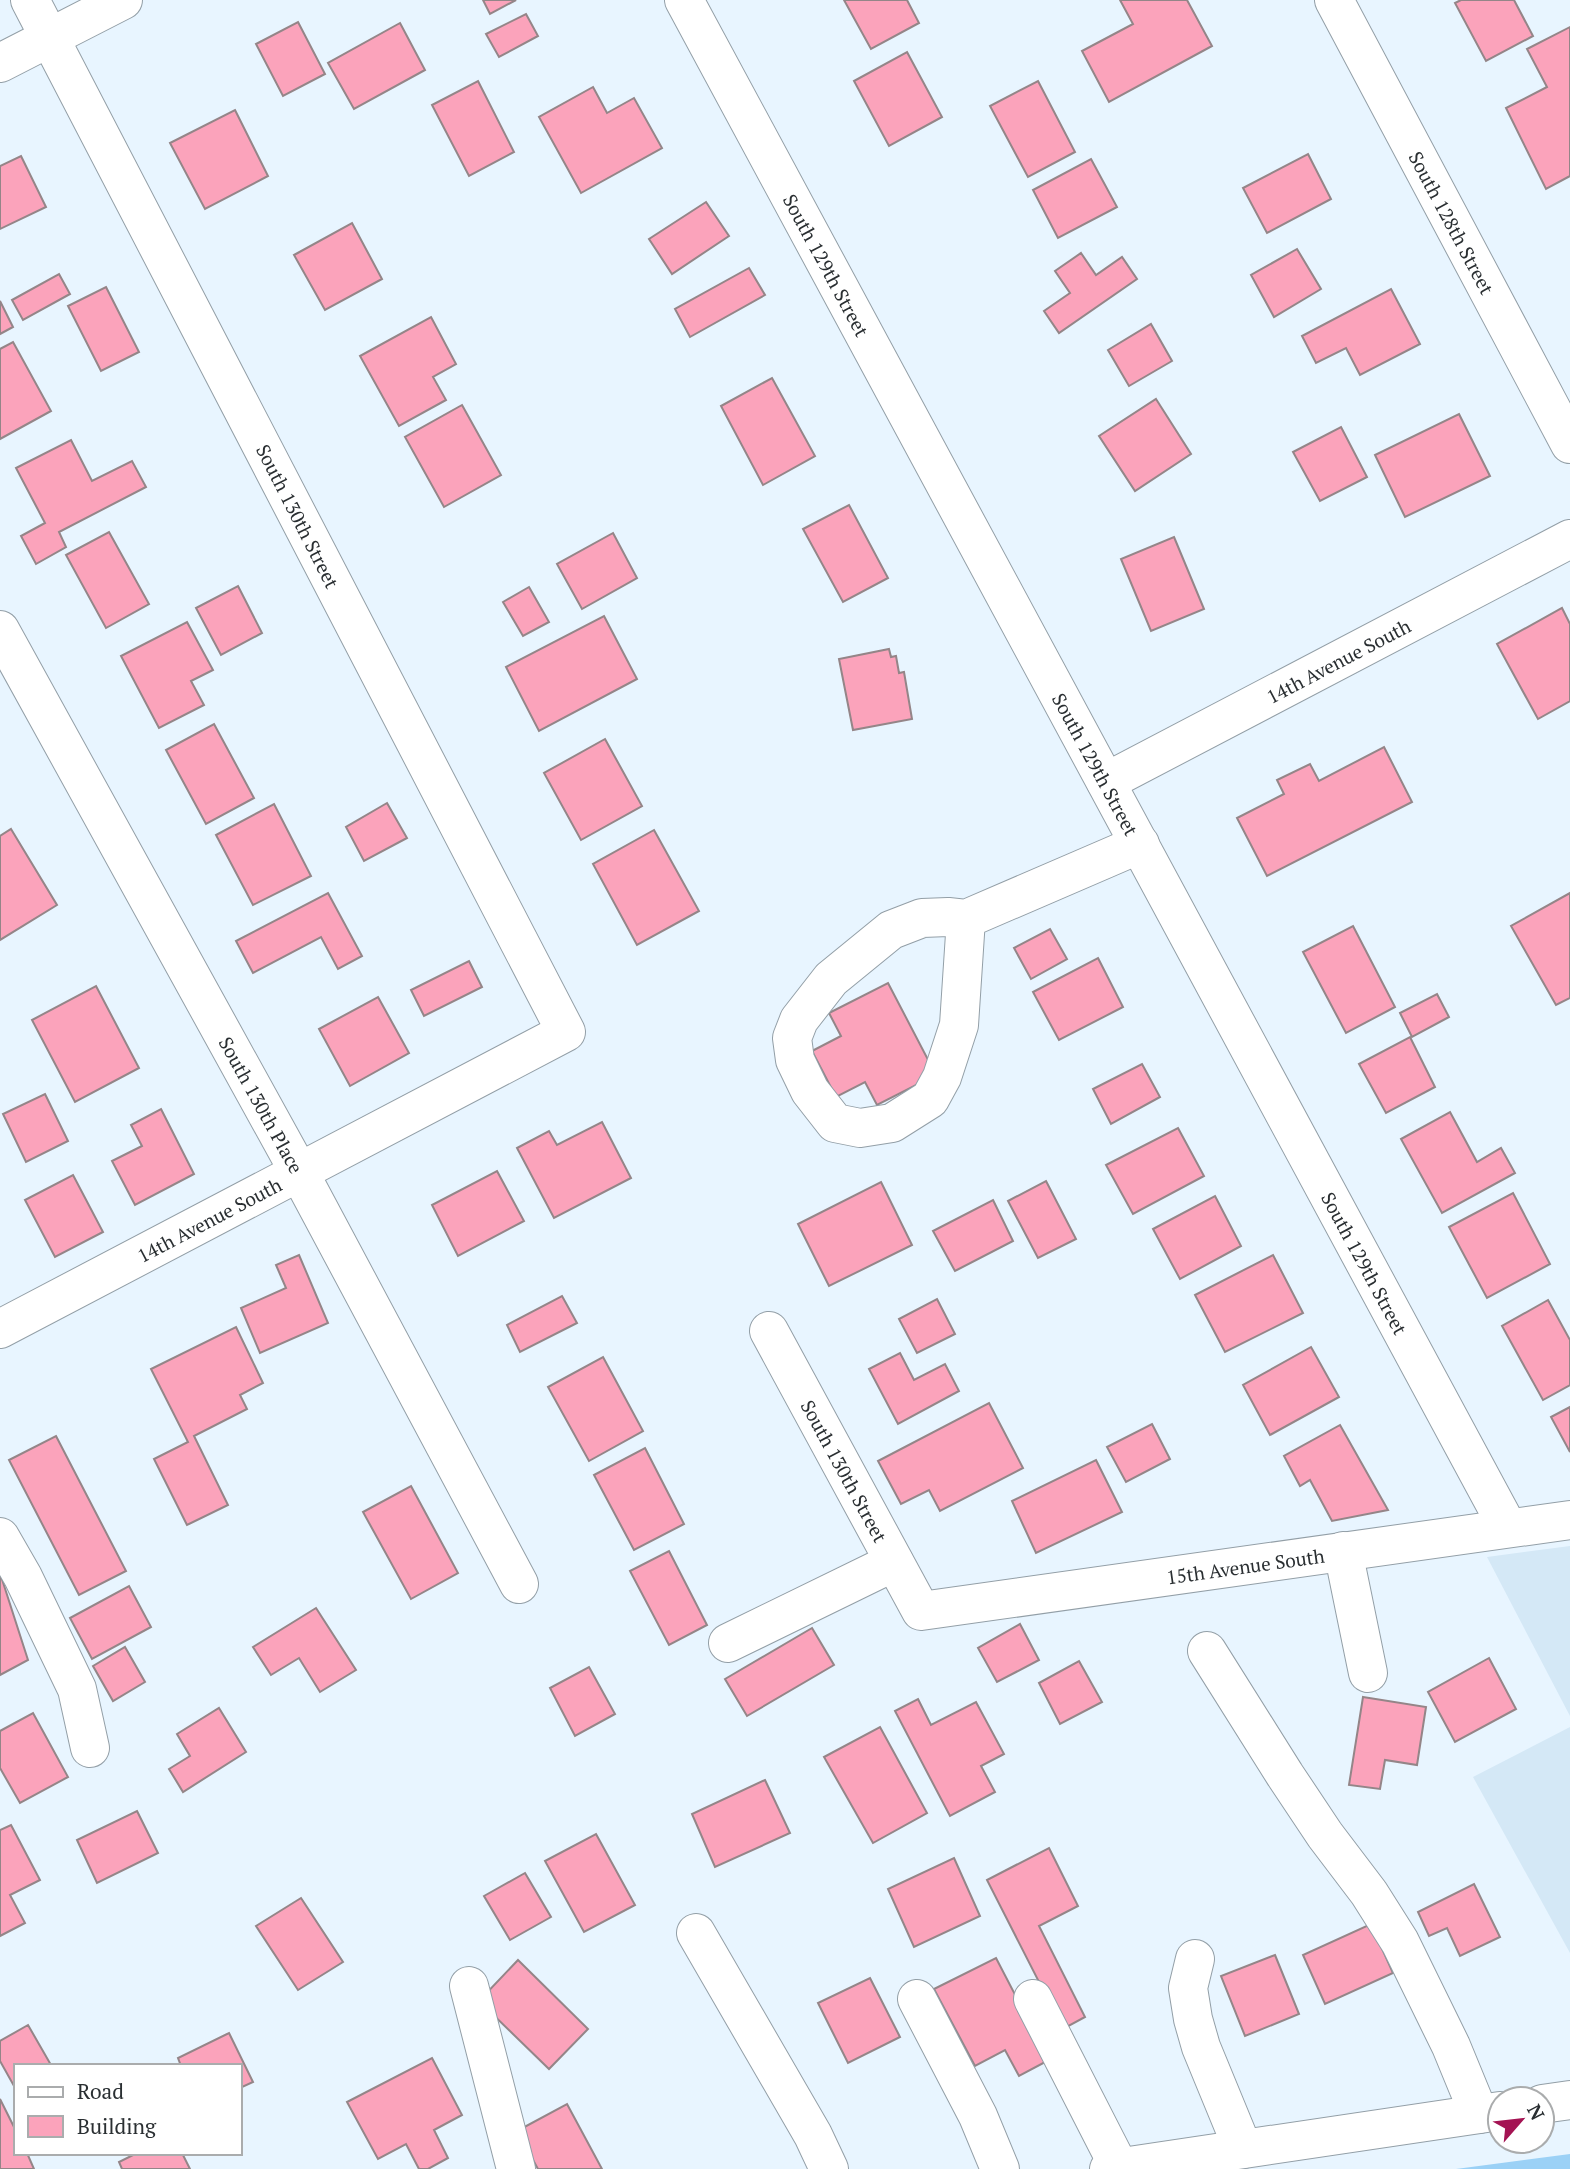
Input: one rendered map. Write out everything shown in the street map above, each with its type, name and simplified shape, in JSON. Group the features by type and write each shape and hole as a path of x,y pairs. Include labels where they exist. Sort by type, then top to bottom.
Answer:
{"street":[{"name":"South 130th Street","path":"30,0 566,1032"},
{"path":"0,63 123,0"},
{"name":"South 129th Street","path":"684,0 1508,1528"},
{"name":"South 128th Street","path":"1334,0 1570,444"},
{"name":"14th Avenue South","path":"1106,782 1570,539"},
{"name":"South 130th Place","path":"0,630 299,1172 519,1584"},
{"path":"966,919 959,1025 942,1077 930,1099 892,1123 860,1128 835,1123 810,1091 796,1060 792,1038 799,1020 831,979 891,930 922,918 966,919 1140,844"},
{"name":"14th Avenue South","path":"0,1329 566,1032"},
{"name":"South 130th Street","path":"768,1331 921,1611"},
{"name":"15th Avenue South","path":"921,1611 1570,1520"},
{"path":"0,1537 23,1577 77,1689 90,1748"},
{"path":"1343,1551 1368,1674"},
{"path":"728,1643 894,1562"},
{"path":"1207,1651 1285,1776 1369,1893 1400,1942 1451,2046 1486,2107"},
{"path":"696,1933 830,2169"},
{"path":"1195,1959 1188,1988 1193,2019 1201,2047 1243,2149"},
{"path":"469,1986 516,2169"},
{"path":"917,1998 978,2116 1000,2169"},
{"path":"1033,1999 1114,2168 1486,2112"}],"shaded area":[{"path":"1570,1546 1570,1716 1487,1557"},
{"path":"1570,1727 1570,1953 1473,1777"},
{"path":"1570,2154 1570,2169 1456,2169"}],"building":[{"path":"483,0 516,0 490,14"},
{"path":"844,0 907,0 919,23 871,49"},
{"path":"1120,0 1187,0 1212,46 1109,102 1082,51 1133,24"},
{"path":"1461,0 1514,0 1533,36 1486,61 1455,3"},
{"path":"526,14 538,36 499,57 486,34"},
{"path":"298,22 325,74 283,96 256,44"},
{"path":"400,23 425,70 354,109 328,63"},
{"path":"1570,27 1570,176 1546,189 1506,108 1547,87 1527,49"},
{"path":"907,52 942,117 889,146 854,81"},
{"path":"478,81 514,152 469,176 432,105"},
{"path":"1038,81 1075,152 1028,177 990,106"},
{"path":"593,87 607,113 634,98 662,148 581,193 539,117"},
{"path":"235,110 268,176 205,209 170,143"},
{"path":"1308,154 1331,199 1267,233 1243,188"},
{"path":"21,156 46,207 0,229 0,166"},
{"path":"1091,159 1117,207 1058,238 1033,190"},
{"path":"706,202 729,236 672,274 649,239"},
{"path":"352,223 382,279 325,310 294,255"},
{"path":"1297,249 1321,289 1274,317 1251,275"},
{"path":"1081,253 1096,275 1122,257 1137,279 1059,333 1044,311 1070,293 1055,271"},
{"path":"749,268 765,295 690,337 675,309"},
{"path":"59,274 70,294 23,320 12,300"},
{"path":"106,287 139,352 101,371 68,306"},
{"path":"1391,289 1420,344 1360,375 1346,348 1316,363 1302,336"},
{"path":"0,301 13,327 0,334"},
{"path":"431,317 456,364 433,377 446,400 399,426 360,356"},
{"path":"1151,324 1172,361 1129,386 1108,350"},
{"path":"13,342 51,411 0,439 0,349"},
{"path":"772,378 815,456 763,485 721,406"},
{"path":"1156,399 1191,454 1135,491 1099,436"},
{"path":"462,405 501,475 444,507 405,437"},
{"path":"1459,414 1490,476 1405,517 1375,455"},
{"path":"1341,427 1367,477 1320,501 1293,452"},
{"path":"71,440 92,481 132,461 146,487 59,532 66,547 36,564 21,536 45,523 16,468"},
{"path":"849,505 888,578 843,602 803,529"},
{"path":"109,532 149,604 106,628 66,555"},
{"path":"613,533 637,578 582,609 557,564"},
{"path":"1174,537 1204,609 1151,631 1121,559"},
{"path":"238,586 262,633 221,655 196,608"},
{"path":"529,587 549,622 523,636 503,602"},
{"path":"1562,608 1570,624 1570,701 1538,719 1497,644"},
{"path":"604,616 637,679 539,731 506,667"},
{"path":"187,622 213,670 191,681 204,705 159,728 121,656"},
{"path":"889,649 891,657 896,656 899,673 904,672 912,719 853,730 839,659"},
{"path":"214,724 254,798 206,824 166,750"},
{"path":"605,739 642,806 581,840 544,773"},
{"path":"1384,747 1412,802 1267,876 1237,818 1284,794 1277,780 1310,764 1319,781"},
{"path":"387,803 407,838 364,861 346,827"},
{"path":"274,804 311,876 253,905 216,835"},
{"path":"11,829 57,905 0,940 0,836"},
{"path":"654,830 699,911 637,945 593,864"},
{"path":"328,893 362,956 338,969 321,937 253,973 236,941"},
{"path":"1570,893 1570,998 1556,1005 1511,926"},
{"path":"1353,926 1395,1007 1346,1033 1303,952"},
{"path":"1050,929 1067,959 1031,979 1014,948"},
{"path":"1098,958 1123,1007 1059,1040 1033,992"},
{"path":"469,961 482,987 424,1016 411,990"},
{"path":"888,983 936,1075 877,1105 865,1082 836,1097 812,1051 841,1036 829,1013"},
{"path":"96,986 139,1068 75,1102 32,1020"},
{"path":"1437,994 1449,1017 1412,1037 1400,1013"},
{"path":"378,997 409,1053 350,1086 319,1029"},
{"path":"1410,1037 1435,1087 1386,1113 1359,1064"},
{"path":"1142,1064 1160,1097 1111,1124 1093,1089"},
{"path":"45,1094 68,1141 26,1162 3,1114"},
{"path":"161,1109 194,1174 135,1205 112,1161 142,1146 131,1125"},
{"path":"1450,1112 1477,1162 1501,1148 1515,1173 1442,1213 1401,1139"},
{"path":"602,1122 631,1178 554,1218 517,1148 549,1131 557,1145"},
{"path":"1178,1128 1204,1176 1133,1214 1106,1165"},
{"path":"497,1171 524,1221 458,1256 432,1205"},
{"path":"73,1175 103,1232 55,1257 25,1200"},
{"path":"1046,1181 1076,1239 1038,1258 1008,1201"},
{"path":"881,1182 912,1245 829,1286 798,1224"},
{"path":"1513,1193 1550,1264 1487,1298 1449,1227"},
{"path":"1215,1196 1241,1246 1180,1279 1153,1229"},
{"path":"993,1200 1013,1241 955,1271 933,1231"},
{"path":"299,1255 328,1323 260,1353 241,1308 286,1288 276,1265"},
{"path":"1273,1255 1303,1313 1225,1352 1195,1295"},
{"path":"562,1296 577,1323 520,1352 507,1325"},
{"path":"937,1299 955,1334 917,1353 899,1319"},
{"path":"1548,1300 1570,1340 1570,1385 1543,1400 1502,1326"},
{"path":"236,1327 263,1383 240,1395 247,1409 194,1436 228,1505 187,1525 154,1459 188,1442 151,1369"},
{"path":"1311,1347 1339,1397 1270,1435 1243,1385"},
{"path":"900,1353 914,1380 945,1364 959,1391 898,1424 869,1369"},
{"path":"603,1357 643,1431 589,1461 548,1387"},
{"path":"989,1403 1023,1468 940,1511 929,1490 901,1504 878,1461"},
{"path":"1570,1407 1570,1452 1551,1417"},
{"path":"1152,1424 1170,1459 1126,1482 1107,1447"},
{"path":"1340,1425 1388,1510 1332,1521 1310,1480 1300,1486 1284,1456"},
{"path":"56,1436 126,1571 79,1595 9,1460"},
{"path":"645,1448 684,1524 634,1550 594,1475"},
{"path":"1096,1460 1122,1512 1036,1553 1012,1501"},
{"path":"411,1486 458,1573 411,1599 363,1512"},
{"path":"669,1551 707,1625 669,1645 630,1571"},
{"path":"0,1573 28,1660 0,1675"},
{"path":"129,1586 151,1627 92,1659 70,1618"},
{"path":"316,1608 356,1670 320,1692 299,1658 271,1675 253,1647"},
{"path":"1020,1624 1039,1660 997,1682 978,1648"},
{"path":"812,1628 834,1665 747,1716 725,1679"},
{"path":"125,1647 145,1682 113,1701 93,1666"},
{"path":"1489,1658 1516,1709 1455,1742 1428,1692"},
{"path":"1079,1661 1102,1702 1060,1724 1039,1683"},
{"path":"589,1667 615,1714 575,1736 550,1688"},
{"path":"1363,1697 1426,1707 1417,1765 1385,1760 1380,1789 1349,1785"},
{"path":"918,1699 931,1725 976,1702 1004,1754 981,1766 995,1792 950,1816 895,1711"},
{"path":"219,1708 246,1752 183,1792 169,1769 190,1756 177,1734"},
{"path":"33,1713 68,1777 20,1803 0,1768 0,1731"},
{"path":"880,1727 927,1813 873,1843 824,1757"},
{"path":"765,1780 790,1833 715,1867 692,1814"},
{"path":"137,1811 158,1853 97,1883 77,1840"},
{"path":"11,1825 40,1880 10,1895 25,1923 0,1936 0,1830"},
{"path":"596,1834 635,1905 584,1932 545,1861"},
{"path":"1049,1848 1078,1906 1039,1926 1085,2017 1063,2029 987,1880"},
{"path":"954,1858 980,1916 914,1947 888,1889"},
{"path":"525,1873 551,1917 510,1940 484,1896"},
{"path":"1474,1884 1500,1937 1460,1956 1447,1928 1429,1936 1418,1912"},
{"path":"301,1898 343,1962 298,1990 256,1926"},
{"path":"1371,1924 1393,1973 1325,2004 1303,1955"},
{"path":"1275,1955 1299,2014 1245,2036 1221,1976"},
{"path":"996,1958 1049,2060 1019,2076 1005,2050 975,2066 934,1989"},
{"path":"518,1960 588,2029 549,2069 479,2001"},
{"path":"870,1978 900,2037 848,2063 818,2003"},
{"path":"28,2025 50,2064 14,2064 14,2086 0,2061 0,2041"},
{"path":"229,2033 253,2082 242,2087 242,2064 180,2064 178,2058"},
{"path":"432,2058 462,2115 434,2130 448,2158 428,2169 419,2169 406,2144 378,2159 347,2102"},
{"path":"0,2099 14,2127 14,2155 28,2155 34,2169 0,2169"},
{"path":"567,2104 602,2169 538,2169 517,2131"},
{"path":"133,2155 183,2155 190,2169 122,2169 119,2162"}]}
